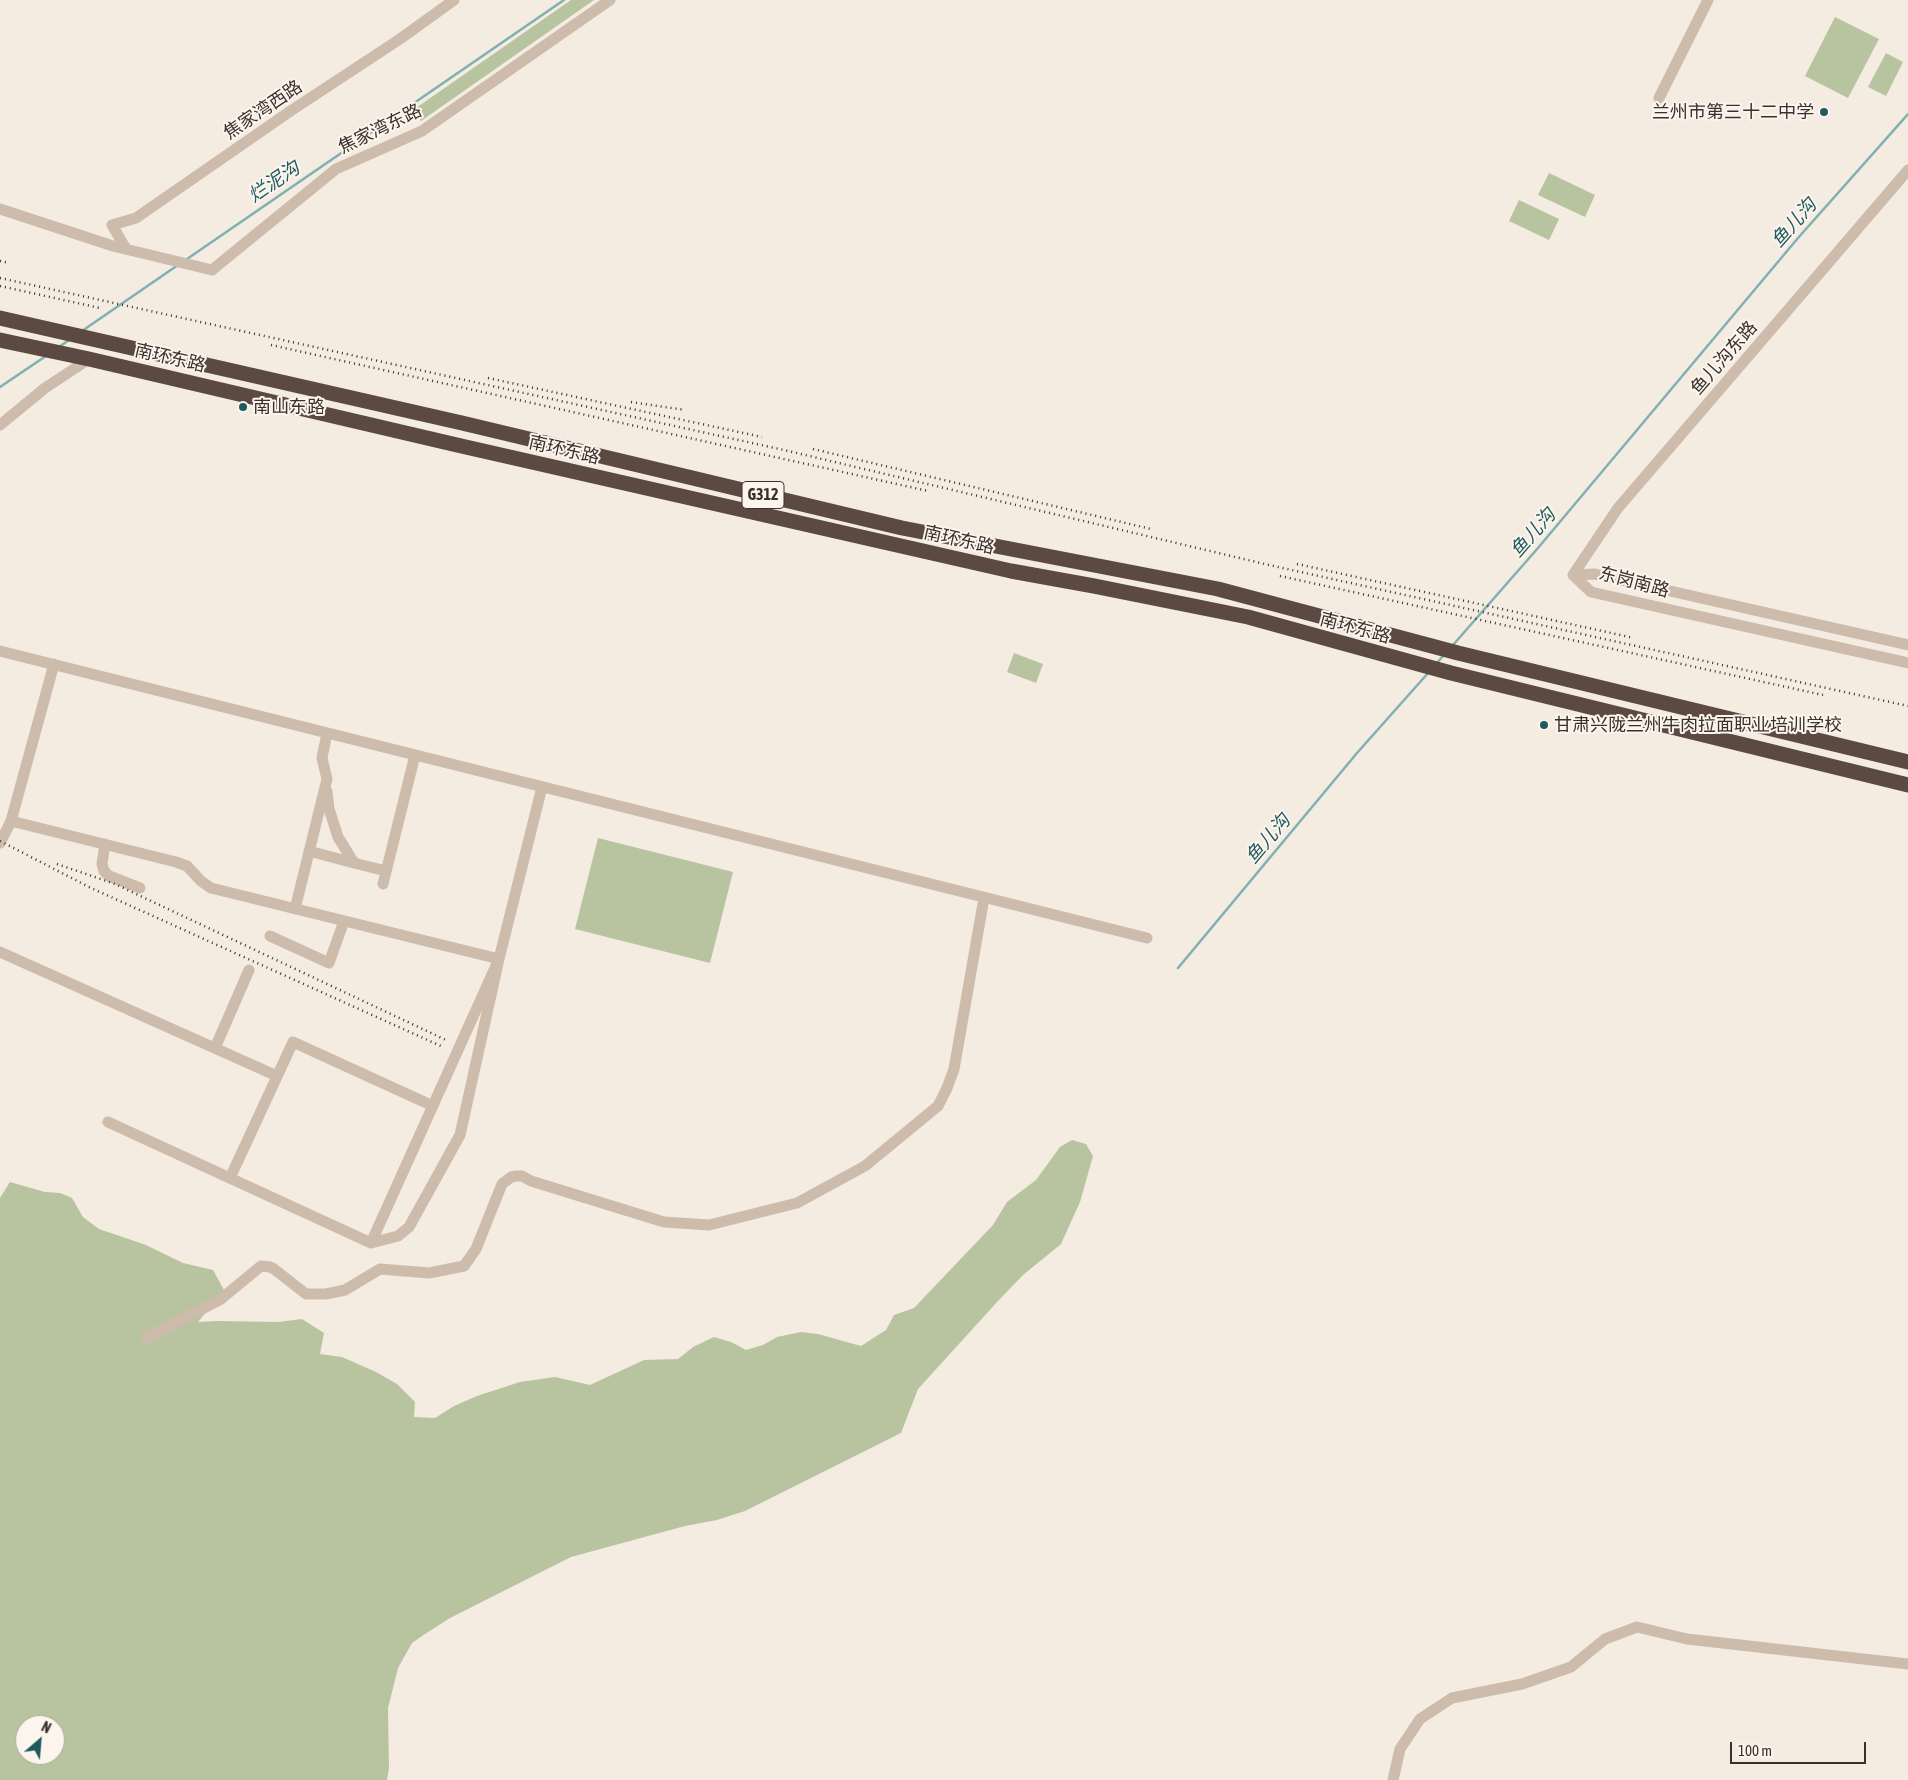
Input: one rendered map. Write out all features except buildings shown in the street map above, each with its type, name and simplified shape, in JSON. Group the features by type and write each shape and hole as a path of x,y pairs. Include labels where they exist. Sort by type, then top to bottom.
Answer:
{"highway":[{"name":"南环东路","path":"0,318 462,422 902,528 1218,589 1458,653 1908,762"},
{"name":"南环东路","path":"0,340 83,357 457,445 1011,571 1248,617 1442,670 1908,785"},
{"path":"1214,610 1218,589"}],"street":[{"name":"焦家湾西路","path":"126,249 112,225 136,218 292,110 400,39 454,0"},
{"name":"焦家湾东路","path":"0,209 143,254 212,270 336,169 422,131 610,0"},
{"path":"1659,98 1708,0"},
{"name":"鱼儿沟东路","path":"1573,575 1618,508 1908,170"},
{"path":"0,425 83,357"},
{"name":"东岗南路","path":"1573,575 1595,574 1908,645"},
{"name":"东岗南路","path":"1573,575 1591,592 1908,663"},
{"path":"0,651 1147,938"},
{"path":"0,843 11,821 54,664"},
{"path":"327,733 322,758 327,779 329,809 338,837 354,863"},
{"path":"382,884 415,755"},
{"path":"295,909 327,779"},
{"path":"108,1122 371,1243 398,1236 409,1227 460,1135 499,959 542,787"},
{"path":"11,821 187,866 201,881 211,888 499,959"},
{"path":"105,844 102,864 104,871 109,876 140,888"},
{"path":"309,851 386,871"},
{"path":"146,1338 221,1299 261,1266 274,1269 306,1294 326,1294 345,1290 380,1269 429,1273 464,1266 476,1249 502,1184 516,1176 522,1176 531,1181 664,1222 709,1225 796,1203 865,1166 938,1106 954,1069 984,898"},
{"path":"270,936 329,963 344,921"},
{"path":"0,952 278,1076"},
{"path":"371,1243 499,959"},
{"path":"215,1048 249,970"},
{"path":"230,1178 293,1042 432,1106"},
{"path":"1393,1780 1400,1749 1420,1720 1452,1698 1522,1684 1571,1667 1605,1639 1637,1628 1686,1639 1908,1664"}],"green space":[{"path":"571,0 594,0 421,121 413,110"},
{"path":"1835,17 1879,39 1848,98 1805,76"},
{"path":"1886,53 1903,62 1886,96 1868,87"},
{"path":"1549,173 1595,195 1585,217 1538,195"},
{"path":"1519,200 1559,219 1549,240 1509,221"},
{"path":"1014,653 1043,664 1036,683 1007,672"},
{"path":"598,838 733,872 710,963 575,929"},
{"path":"1072,1140 1086,1144 1093,1156 1080,1202 1061,1244 1023,1275 918,1389 901,1433 745,1511 717,1520 685,1526 571,1557 450,1618 425,1634 412,1643 398,1668 388,1708 389,1768 387,1780 0,1780 0,1198 10,1182 45,1192 60,1193 72,1198 83,1217 99,1229 146,1245 183,1263 213,1270 224,1290 198,1322 278,1322 302,1319 324,1333 320,1354 342,1357 376,1372 397,1384 415,1402 414,1417 435,1418 454,1406 477,1396 520,1382 555,1377 590,1385 644,1360 678,1359 693,1347 714,1337 731,1342 746,1350 763,1345 777,1337 801,1332 818,1334 861,1346 886,1330 894,1315 914,1308 993,1225 1007,1202 1036,1180 1060,1147"}],"waterway":[{"name":"烂泥沟","path":"187,259 564,0"},
{"name":"鱼儿沟","path":"1453,645 1538,548 1798,238 1908,114"},
{"name":"烂泥沟","path":"82,331 178,265"},
{"name":"烂泥沟","path":"59,347 69,340"},
{"name":"烂泥沟","path":"0,387 46,356"},
{"name":"鱼儿沟","path":"1436,664 1444,655"},
{"name":"鱼儿沟","path":"1178,968 1357,753 1429,672"}],"railway":[{"path":"0,261 9,263"},
{"path":"0,278 784,450 1269,565 1908,706"},
{"path":"0,286 100,308"},
{"path":"271,345 928,491"},
{"path":"488,378 762,437"},
{"path":"631,402 685,410"},
{"path":"813,449 1151,529"},
{"path":"1297,564 1634,638"},
{"path":"1280,576 1823,695"},
{"path":"0,841 91,888 443,1047"},
{"path":"57,864 115,884 446,1040"}],"place":[{"name":"兰州市第三十二中学","path":"1824,112"},
{"name":"南山东路","path":"243,407"},
{"name":"甘肃兴陇兰州牛肉拉面职业培训学校","path":"1544,725"}]}
